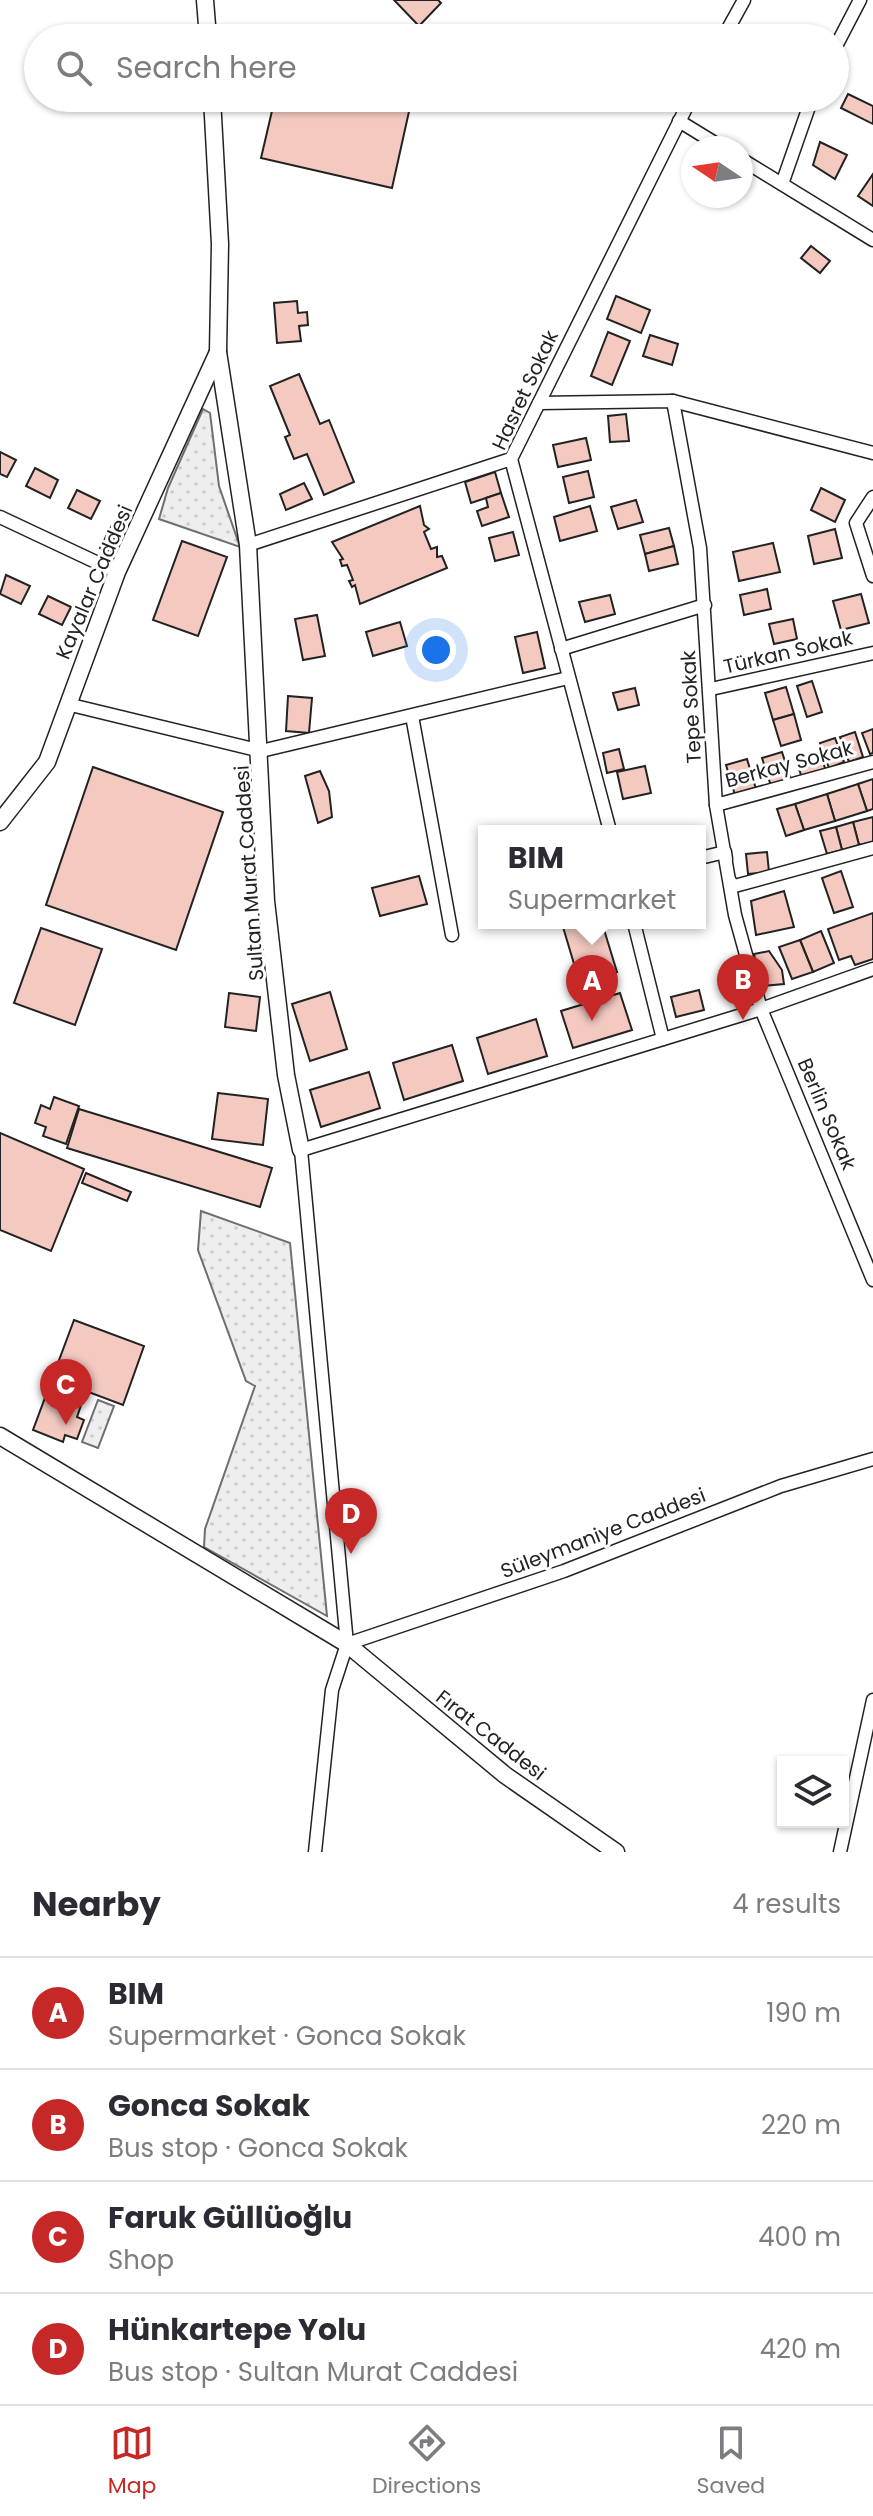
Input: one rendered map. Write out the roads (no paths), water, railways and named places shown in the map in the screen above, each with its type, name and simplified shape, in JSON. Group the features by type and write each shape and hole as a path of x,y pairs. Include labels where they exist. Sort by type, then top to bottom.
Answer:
{"street":[{"path":"205,0 207,24"},
{"path":"731,24 744,0"},
{"path":"848,24 860,0"},
{"name":"Sultan Murat Caddesi","path":"213,112 220,244 218,352 248,545 261,751 266,901 286,1075 301,1150 347,1644"},
{"name":"Hasret Sokak","path":"608,825 511,459 684,112"},
{"path":"782,184 807,112"},
{"path":"679,121 703,136"},
{"path":"753,166 873,240"},
{"name":"Kayalar Caddesi","path":"0,822 47,762 117,572 218,352"},
{"path":"539,403 673,401 873,453"},
{"name":"Tepe Sokak","path":"673,401 700,548 716,805 731,887 761,1009"},
{"path":"248,545 511,459"},
{"path":"873,497 856,523 873,576"},
{"path":"0,517 117,572"},
{"path":"561,649 705,605"},
{"name":"Türkan Sokak","path":"711,689 873,653"},
{"path":"67,704 261,751 568,678"},
{"path":"412,716 452,935"},
{"name":"Berkay Sokak","path":"716,805 873,762"},
{"path":"706,857 725,852 731,887 873,848"},
{"path":"636,929 663,1039"},
{"path":"301,1150 761,1009 873,969"},
{"name":"Berlin Sokak","path":"761,1009 873,1280"},
{"name":"Fırat Caddesi","path":"0,1436 347,1644 505,1775 616,1852"},
{"name":"Süleymaniye Caddesi","path":"347,1644 564,1571 781,1486 873,1459"},
{"path":"315,1852 332,1690 347,1644"},
{"path":"840,1852 873,1700"}],"place":[{"name":"Gonca Sokak","path":"743,1020"},
{"name":"BIM","path":"592,1021"},
{"name":"Faruk Güllüoğlu","path":"66,1425"},
{"name":"Hünkartepe Yolu","path":"351,1554"}]}
